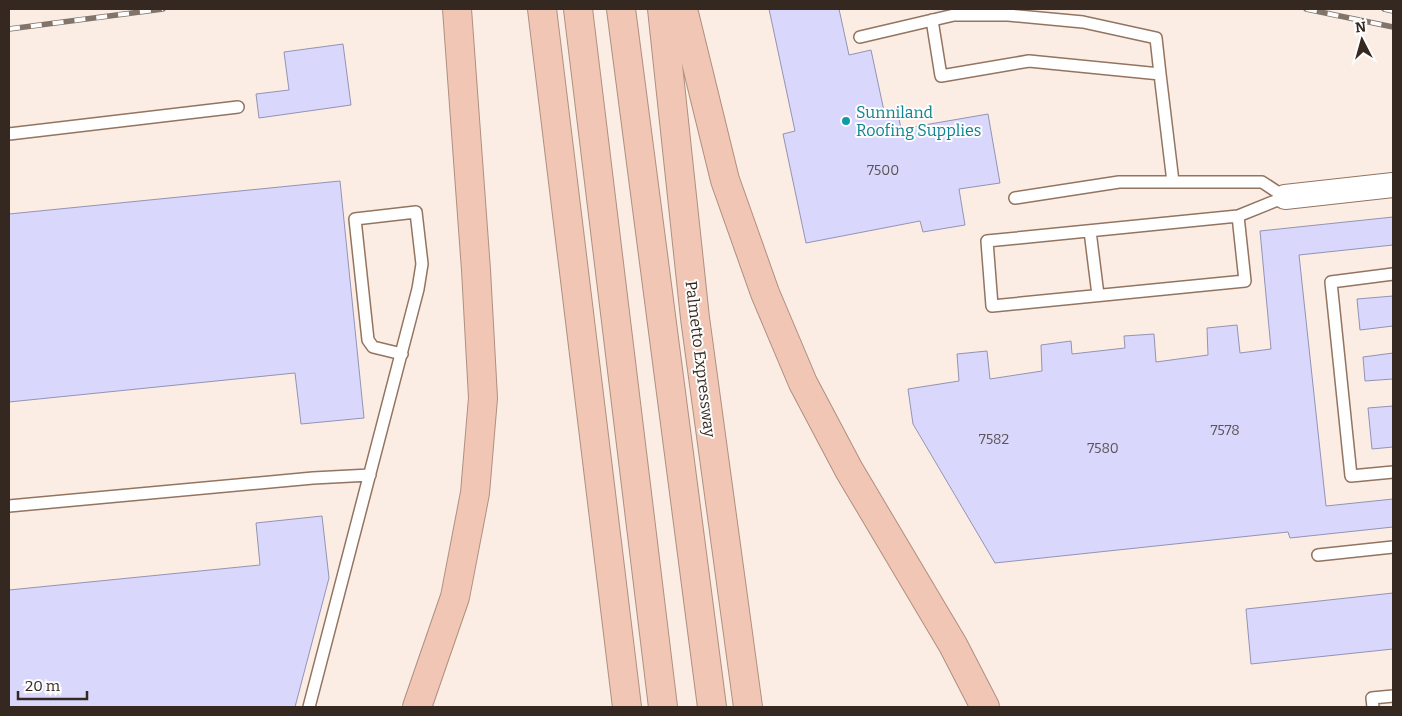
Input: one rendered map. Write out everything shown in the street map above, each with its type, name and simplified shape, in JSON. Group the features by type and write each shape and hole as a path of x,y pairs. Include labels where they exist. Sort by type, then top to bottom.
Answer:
{"highway":[{"path":"542,9 626,707"},
{"path":"578,9 664,707"},
{"path":"621,9 712,707"},
{"name":"Palmetto Expressway","path":"662,9 695,318 748,707"},
{"path":"683,9 725,180 762,284 803,383 849,470 953,645 985,707"},
{"path":"417,707 454,597 475,493 483,398 476,270 457,13"}],"street":[{"path":"1284,197 1393,184"}],"lane":[{"path":"860,36 954,15 1008,15 1083,22 1156,38 1174,182"},
{"path":"932,20 941,76 1030,61 1160,74"},
{"path":"9,134 238,107"},
{"path":"1014,198 1119,182 1262,182 1284,197"},
{"path":"1238,216 1245,281 992,306 987,241 1238,216 1284,197"},
{"path":"309,707 402,354 421,270 421,252 416,212 355,219 368,340 373,347 402,354"},
{"path":"1090,231 1098,295"},
{"path":"1393,274 1331,282 1351,476 1393,472"},
{"path":"9,506 312,478 370,475"},
{"path":"1318,555 1393,546"},
{"path":"1373,707 1372,698 1393,696"}],"building":[{"name":"Sunniland Roofing Supplies","path":"769,9 839,9 849,55 871,50 884,111 897,108 901,129 988,114 1000,183 959,189 965,225 923,232 920,221 806,243 783,134 795,131"},
{"path":"343,44 351,105 259,118 256,94 289,90 284,52"},
{"path":"340,181 364,418 301,424 295,373 9,402 9,214"},
{"path":"1393,217 1393,245 1299,255 1326,506 1393,499 1393,527 1290,538 1288,532 995,563 913,424 908,389 959,381 957,354 987,351 990,379 1042,371 1041,345 1071,341 1072,354 1125,348 1124,336 1154,334 1156,362 1208,355 1207,328 1237,325 1240,353 1271,349 1260,231"},
{"path":"1393,296 1393,326 1360,330 1357,299"},
{"path":"1393,353 1393,379 1365,381 1363,357"},
{"path":"1393,406 1393,447 1372,449 1368,408"},
{"path":"322,516 329,578 295,707 9,707 9,590 260,565 256,523"},
{"path":"1393,593 1393,649 1251,664 1246,609"}],"railway":[{"path":"9,29 163,9"},
{"path":"1306,9 1393,27"},
{"path":"1384,9 1393,11"}],"place":[{"name":"Sunniland Roofing Supplies","path":"846,121"}]}
